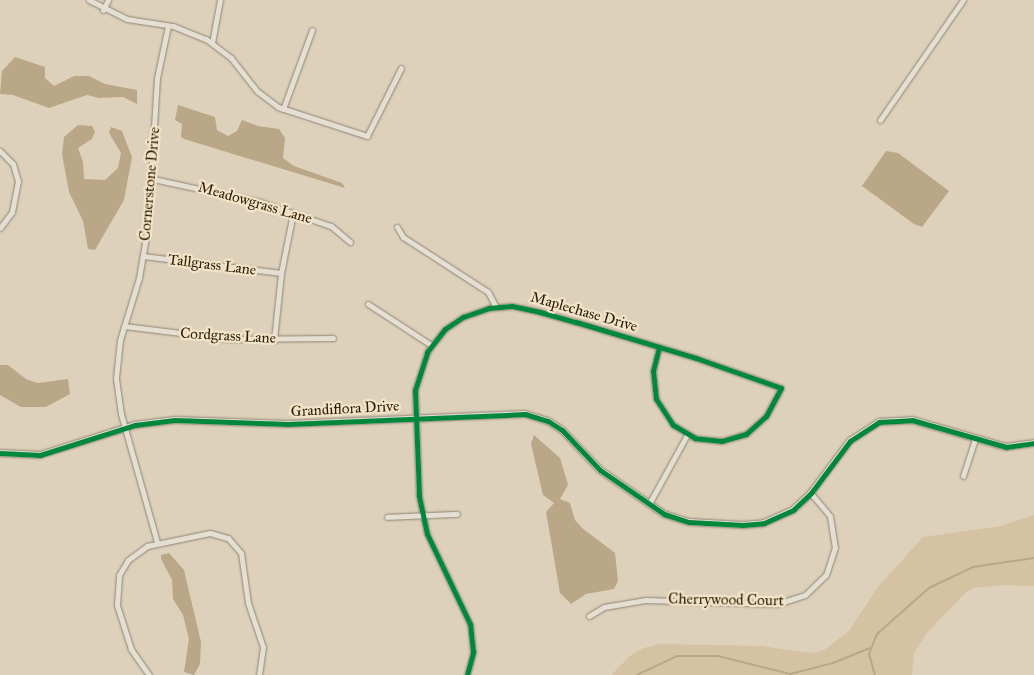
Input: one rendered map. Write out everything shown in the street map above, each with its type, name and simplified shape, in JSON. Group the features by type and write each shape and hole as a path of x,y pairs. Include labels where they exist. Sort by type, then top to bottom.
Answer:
{"street":[{"path":"88,0 104,10 134,21 168,26 212,43 237,64 262,95 283,110 366,136 401,68"},
{"path":"104,10 108,0"},
{"path":"212,43 220,0"},
{"path":"880,120 963,0"},
{"name":"Cornerstone Drive","path":"157,542 124,428 116,378 124,326 143,256 153,179 157,78 168,26"},
{"path":"283,110 312,30"},
{"path":"0,151 13,164 18,181 12,212 0,228"},
{"name":"Meadowgrass Lane","path":"153,179 226,192 293,213 331,226 350,242"},
{"path":"274,340 281,273 293,213"},
{"path":"397,227 403,237 488,292 496,307"},
{"name":"Tallgrass Lane","path":"143,256 281,273"},
{"path":"368,304 431,345"},
{"name":"Maplechase Drive","path":"467,675 472,652 470,624 435,553 422,515 415,418 417,380 431,345 458,320 496,307 527,308 659,347 781,388 766,416 746,434 714,441 687,435"},
{"name":"Cordgrass Lane","path":"124,326 189,336 274,340 333,338"},
{"path":"648,504 687,435 668,420 656,399 653,371 659,347"},
{"name":"Grandiflora Drive","path":"0,453 40,454 124,428 175,420 288,424 518,414 548,421 568,436 600,470 648,504 672,517 689,522 743,525 774,520 793,510 811,494 850,441 879,422 912,420 975,440 1006,447 1034,443"},
{"path":"963,476 975,440"},
{"name":"Cherrywood Court","path":"589,616 604,607 645,600 778,604 805,595 826,575 835,548 830,516 811,494"},
{"path":"387,517 457,514"},
{"path":"149,675 132,649 116,593 118,575 128,560 157,542 210,533 223,535 238,548 243,559 248,603 264,647 259,675"}],"shaded area":[{"path":"15,57 45,67 45,78 54,86 74,76 89,76 105,84 137,90 137,104 123,97 99,98 87,95 49,108 13,95 0,94 2,71"},
{"path":"178,105 215,117 217,130 228,136 237,131 242,120 258,126 279,129 285,138 283,158 294,166 342,183 345,188 184,139 181,137 182,124 175,120"},
{"path":"78,125 92,126 95,132 92,139 78,148 83,162 84,179 105,180 118,168 121,153 109,133 111,127 122,131 132,157 124,200 95,250 88,249 83,221 69,192 62,154 64,137"},
{"path":"886,151 898,153 949,191 922,227 914,224 862,186"},
{"path":"0,365 8,365 26,379 38,383 68,379 70,394 46,407 21,407 0,395"},
{"path":"534,435 560,458 568,485 560,499 570,503 575,520 582,528 615,553 618,581 614,589 586,594 571,604 560,593 546,512 554,503 543,495 531,444"},
{"path":"1034,515 1034,586 1002,585 974,588 965,593 926,634 914,653 912,675 611,675 631,655 644,648 659,644 761,646 811,653 824,650 849,631 878,587 923,537 1001,526"},
{"path":"169,553 184,570 201,642 200,664 194,675 184,672 189,639 183,615 173,599 172,580 161,559 161,555"}],"waterway":[{"path":"875,675 869,654 877,634 929,588 973,567 1034,558"},
{"path":"637,675 677,656 718,656 790,674 833,663 870,648"}],"cycle path":[{"path":"467,675 473,652 470,624 427,534 419,495 415,390 427,352 445,329 463,317 489,308 512,306 576,322 696,358 781,388 766,416 746,434 722,441 695,438 673,425 656,399 653,371 659,347"},
{"path":"0,453 40,455 135,425 175,420 288,424 525,414 548,421 562,430 600,470 664,514 689,522 743,525 764,523 793,510 811,493 850,441 879,422 912,420 1006,447 1034,443"}]}
